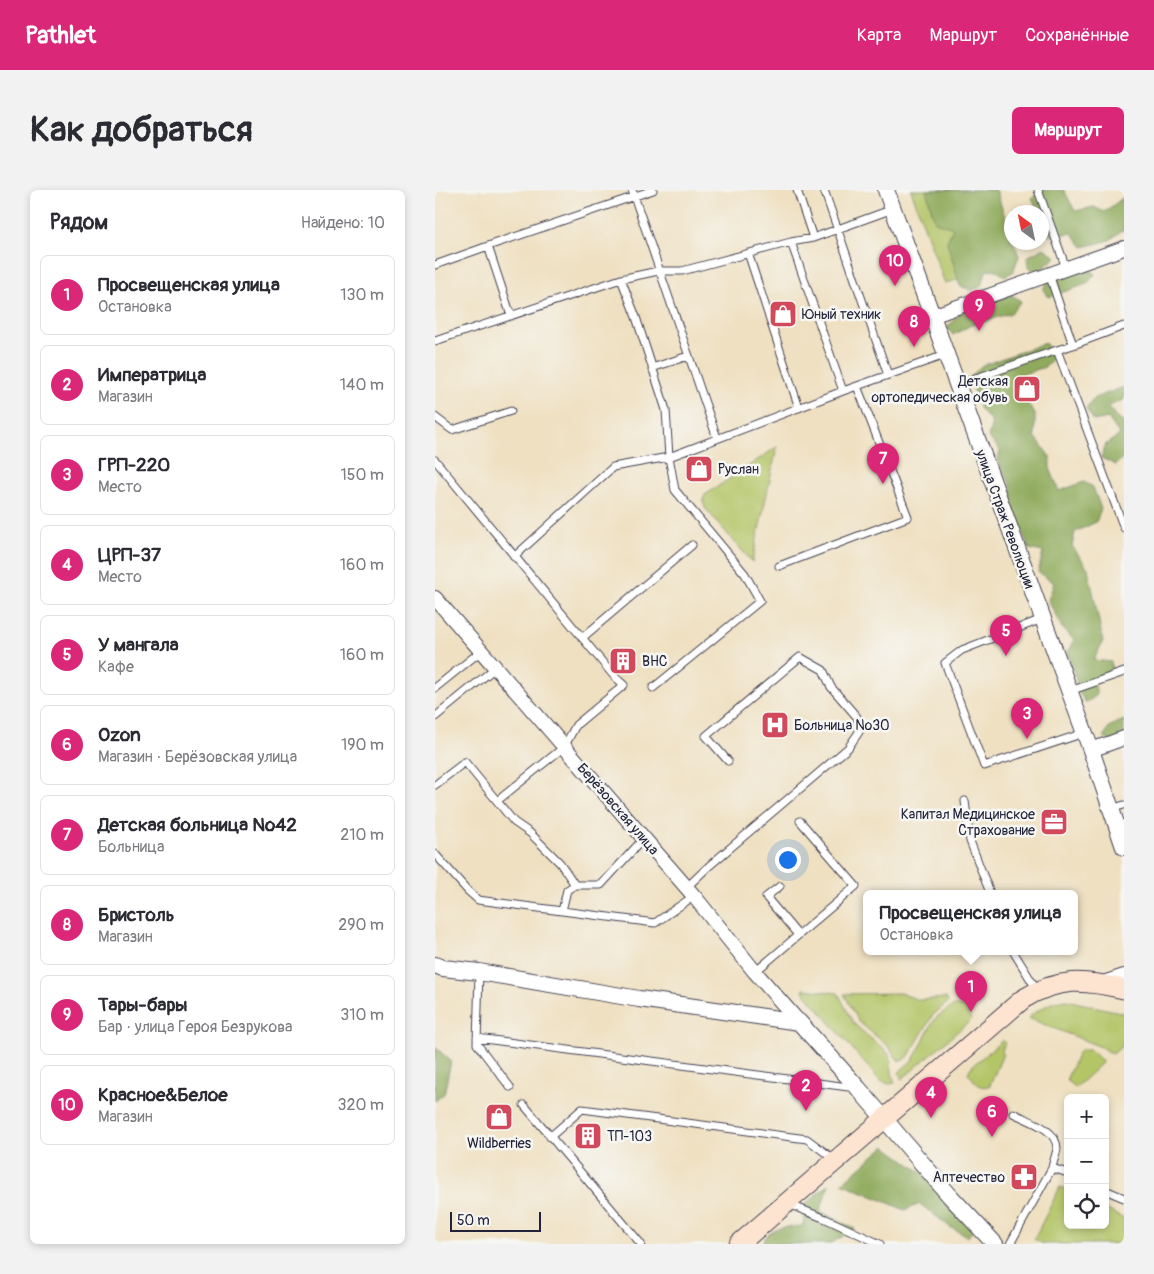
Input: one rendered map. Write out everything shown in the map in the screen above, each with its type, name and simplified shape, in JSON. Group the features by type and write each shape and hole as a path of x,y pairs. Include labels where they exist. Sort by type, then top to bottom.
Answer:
{"main road":[{"path":"739,1244 1009,1010 1037,990 1070,982 1103,984 1124,989"}],"street":[{"name":"улица Страж Революции","path":"886,190 1084,733 1117,807 1124,847"},
{"path":"932,316 1124,248"},
{"name":"Берёзовская улица","path":"435,598 690,891 755,972 799,1022"},
{"path":"1091,750 1124,738"},
{"path":"435,965 443,968 479,972 639,999 799,1022 950,1196 995,1244"},
{"path":"1103,984 1124,977"}],"lane":[{"path":"435,265 633,193 653,190"},
{"path":"797,190 813,238"},
{"path":"824,190 888,375"},
{"path":"1038,190 1066,268"},
{"path":"633,193 658,271 717,438"},
{"path":"435,341 621,279 658,271 682,271 813,238 893,209"},
{"path":"791,242 843,391"},
{"path":"488,246 511,316"},
{"path":"748,253 799,408"},
{"path":"1049,274 1073,345"},
{"path":"621,279 636,317 666,410 669,457 675,490 745,574 760,601 653,688"},
{"path":"956,385 1124,326"},
{"path":"1057,350 1124,528"},
{"path":"514,557 613,467 669,457 945,354"},
{"path":"652,368 688,356"},
{"path":"779,566 908,517 857,386"},
{"path":"435,417 452,430 511,411"},
{"path":"435,460 514,557 623,685 576,725 564,747 497,801"},
{"path":"582,638 692,545"},
{"path":"1043,619 962,650 945,663 984,766 1084,733"},
{"path":"435,688 481,651"},
{"path":"435,854 478,900 655,923 690,891 709,866 848,748 859,732 857,717 831,686 823,670 800,656 706,736 728,761"},
{"path":"435,716 495,668"},
{"path":"1069,691 1124,672"},
{"path":"435,785 465,762 514,822 530,833 560,863 575,885"},
{"path":"965,801 970,841 989,890"},
{"path":"755,972 857,886 800,821"},
{"path":"562,911 567,890 575,885 601,885 643,838"},
{"path":"779,886 766,897 798,935"},
{"path":"1015,955 1037,990"},
{"path":"479,972 477,1044 510,1087"},
{"path":"477,1038 858,1088"},
{"path":"524,1105 641,1244"},
{"path":"550,1137 582,1110 807,1139 836,1160"},
{"path":"1010,1244 1052,1168 1057,1149 1051,1132 1013,1113"},
{"path":"1052,1168 1064,1172"},
{"path":"1109,1192 1124,1198"},
{"path":"786,1203 879,1244"}],"green space":[{"path":"911,190 993,190 1004,221 1004,250 1014,250 1017,257 945,284"},
{"path":"926,190 996,190 1004,214 1004,250 1017,250 1019,256 1013,272 1005,276 994,269 986,271 982,286 971,290 960,286 947,242 953,228 935,222"},
{"path":"1041,190 1064,190 1075,211 1094,207 1104,212 1124,197 1124,231 1122,230 1110,240 1083,247 1072,233 1049,236 1049,205 1036,205 1032,198"},
{"path":"1040,250 1047,250 1056,257 1040,271 1028,268 1027,257"},
{"path":"1087,267 1095,274 1087,284 1049,297 1043,290 1048,280"},
{"path":"1012,295 1021,301 1011,313 969,326 953,335 947,328 962,311"},
{"path":"1045,343 1055,356 1045,367 1017,376 1017,390 1035,414 1035,436 1050,457 1050,468 1059,491 1084,482 1093,487 1101,509 1096,522 1075,532 1072,546 1088,568 1103,641 1094,660 1111,662 1112,670 1094,681 1097,695 1086,703 1080,694 1068,653 1074,640 1062,628 1048,600 1054,583 1038,572 1043,552 1029,549 1009,496 1012,488 998,460 1000,450 988,437 992,422 980,410 970,377 981,366"},
{"path":"1124,387 1124,400 1109,406 1115,416 1124,423 1124,456 1116,465 1101,458 1106,444 1120,435 1108,418 1094,421 1086,409 1094,398"},
{"path":"777,447 752,562 705,508 703,500 705,495"},
{"path":"1124,720 1124,739 1114,743 1103,737 1110,726"},
{"path":"804,989 838,993 854,1024 889,1054 895,1083 889,1084 880,1081 803,991"},
{"path":"900,993 919,1000 946,998 948,1002 933,1015 908,1057 901,1061 898,1060 889,1047 859,1022 844,994"},
{"path":"1066,1000 1124,1013 1124,1044 1113,1054 1101,1047 1028,1018 1050,1004"},
{"path":"954,1006 967,1007 971,1020 902,1079 899,1073 913,1059 934,1021"},
{"path":"1003,1040 1005,1042 1003,1054 990,1085 980,1086 968,1073 971,1067"},
{"path":"435,1047 451,1061 444,1094 435,1101"},
{"path":"1081,1050 1091,1050 1103,1062 1075,1088 1066,1080"},
{"path":"885,1146 921,1172 974,1229 968,1237 950,1227 920,1204 905,1210 842,1183"},
{"path":"829,1184 820,1211 855,1229 830,1244 762,1244 765,1238 774,1231 784,1227 803,1226 805,1204"},
{"path":"1060,1187 1064,1188 1064,1229 1109,1229 1109,1211 1124,1219 1124,1244 1043,1244 1034,1239"}],"place":[{"name":"Красное&Белое","path":"895,286"},
{"name":"Юный техник","path":"783,314"},
{"name":"Тары-бары","path":"979,331"},
{"name":"Бристоль","path":"914,347"},
{"name":"Детская ортопедическая обувь","path":"1027,389"},
{"name":"Руслан","path":"699,469"},
{"name":"Детская больница №42","path":"883,484"},
{"name":"У мангала","path":"1006,656"},
{"name":"ВНС","path":"623,661"},
{"name":"Больница №30","path":"775,725"},
{"name":"ГРП-220","path":"1027,739"},
{"name":"Капитал Медицинское Страхование","path":"1054,822"},
{"name":"Просвещенская улица","path":"971,1012"},
{"name":"Императрица","path":"806,1111"},
{"name":"Wildberries","path":"499,1117"},
{"name":"ЦРП-37","path":"931,1118"},
{"name":"ТП-103","path":"588,1136"},
{"name":"Ozon","path":"992,1137"},
{"name":"Аптечество","path":"1024,1177"}]}
